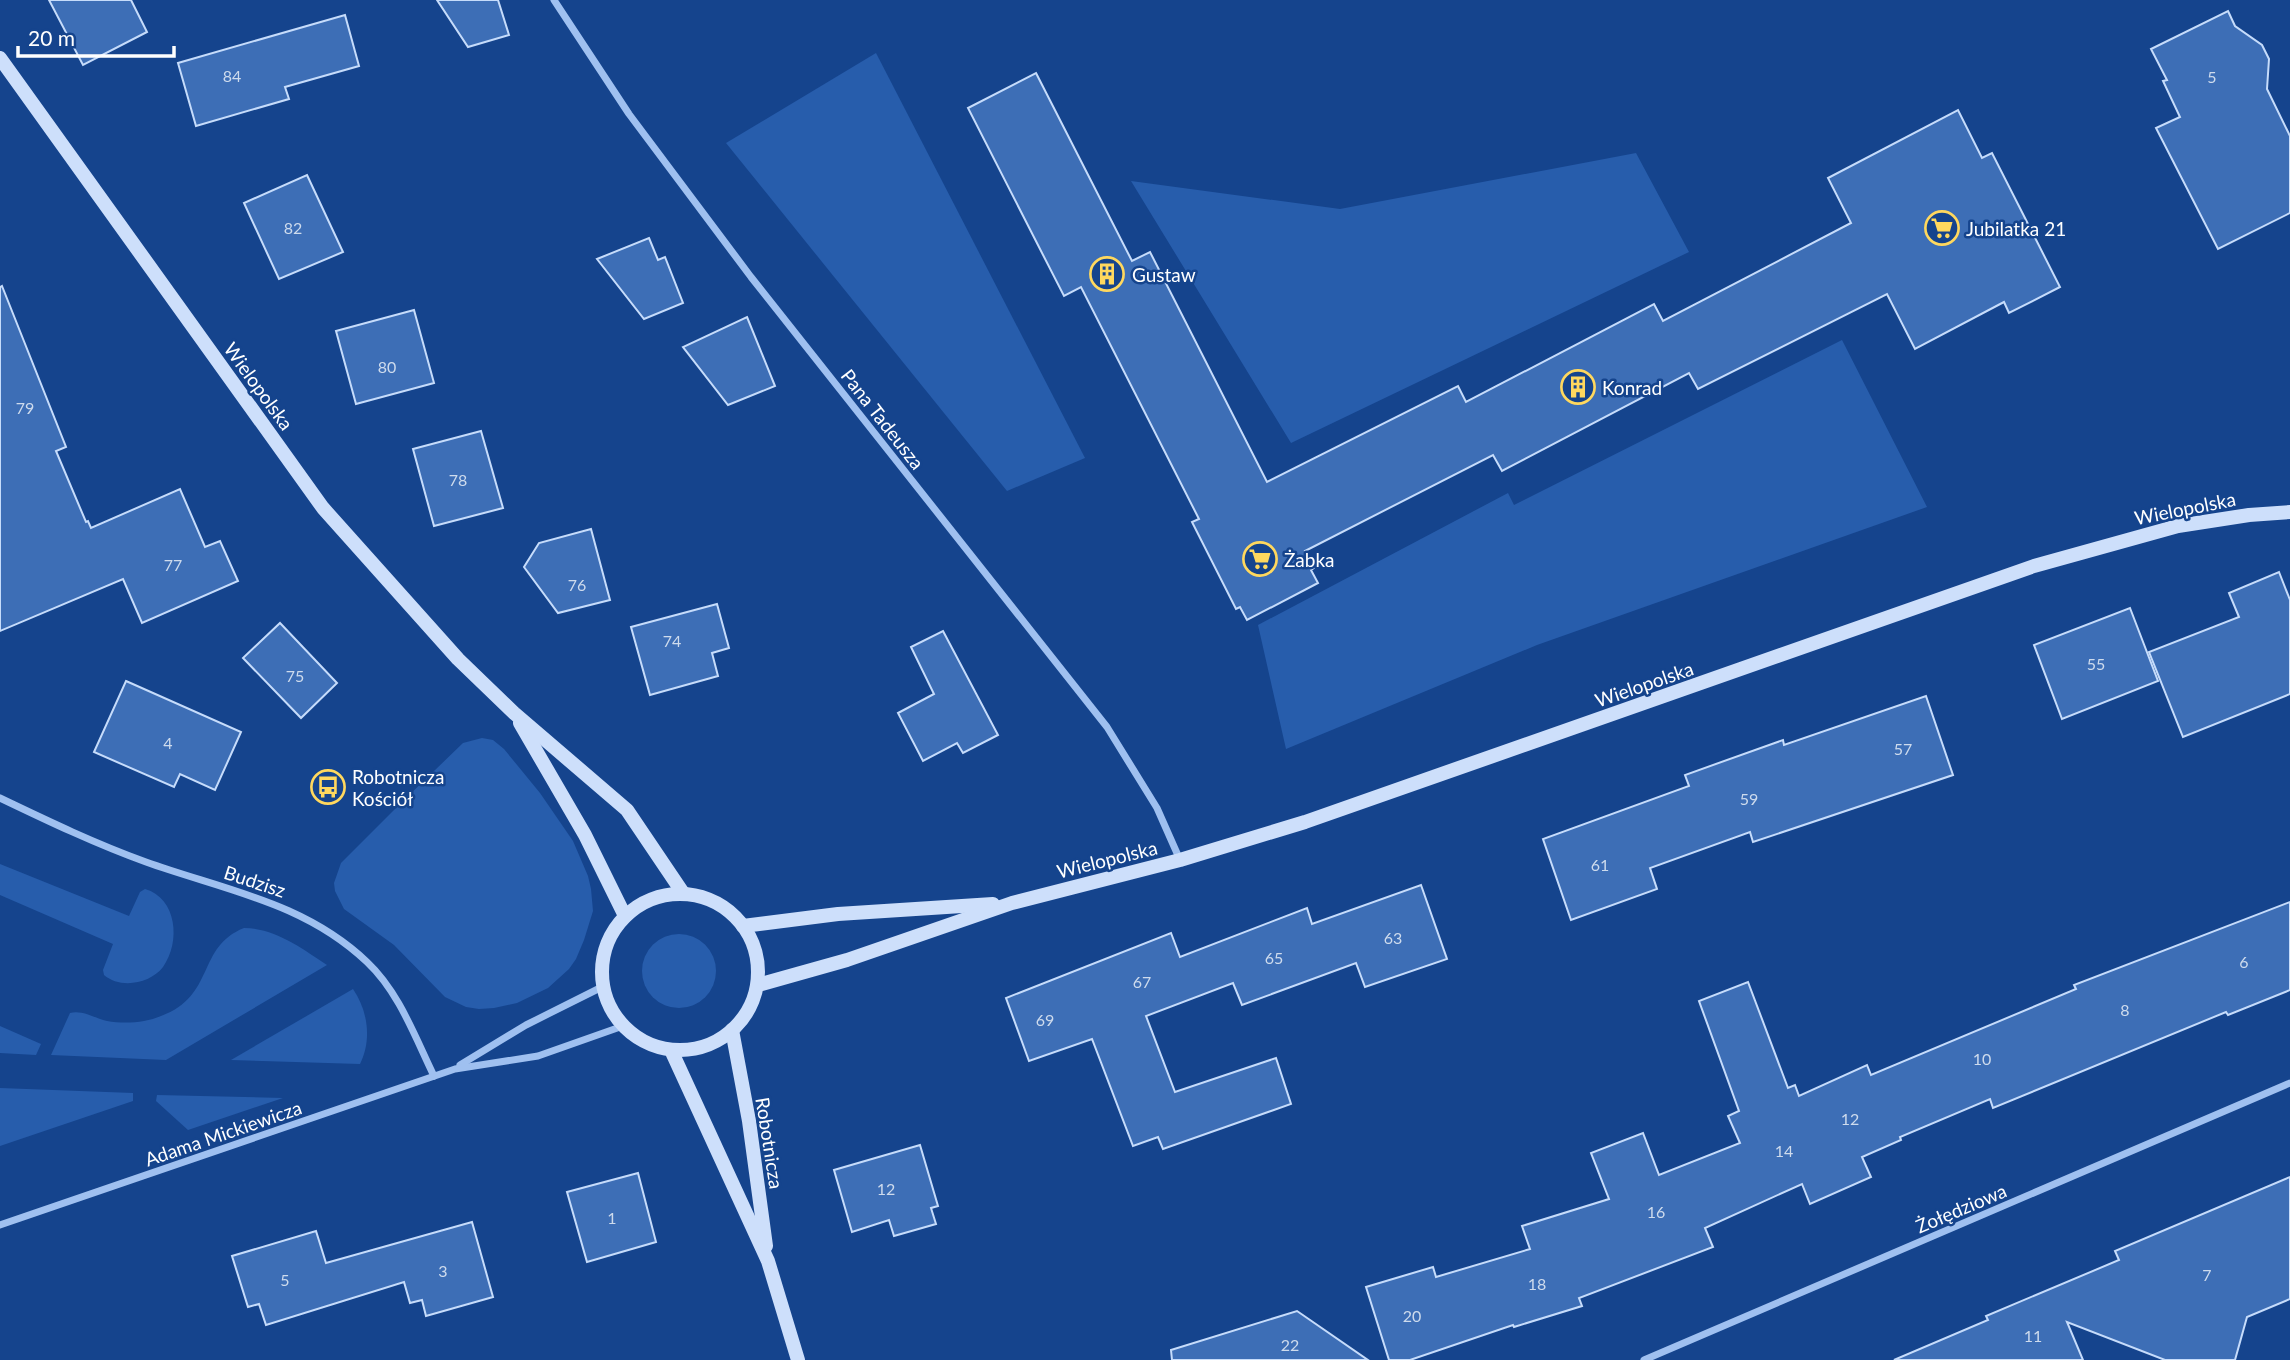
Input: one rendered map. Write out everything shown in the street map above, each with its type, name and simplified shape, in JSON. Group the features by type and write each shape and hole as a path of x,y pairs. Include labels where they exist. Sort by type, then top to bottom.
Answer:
{"street":[{"name":"Pana Tadeusza","path":"554,0 629,114 751,277 1107,727 1157,808 1180,860"},
{"name":"Wielopolska","path":"0,58 323,508 458,659 514,713 628,810 683,892"},
{"name":"Wielopolska","path":"758,985 847,960 1012,903 1180,860 1305,822 2034,566 2178,526 2249,515 2290,512"},
{"name":"Wielopolska","path":"514,713 585,835 625,916"},
{"name":"Budzisz","path":"0,798 145,862 274,903 324,928 367,962 395,995 434,1076"},
{"path":"683,892 713,901 732,913 743,926 756,952 758,985 750,1009 732,1030 705,1046 671,1049 647,1043 623,1026 611,1009 602,970 605,952 613,932 625,916 661,896 683,892"},
{"name":"Wielopolska","path":"743,926 838,915 1012,903"},
{"name":"Adama Mickiewicza","path":"455,1069 526,1025 604,986"},
{"name":"Adama Mickiewicza","path":"0,1225 455,1069 538,1056 623,1026"},
{"name":"Robotnicza","path":"732,1030 749,1121 768,1262"},
{"name":"Robotnicza","path":"671,1049 768,1262 798,1360"},
{"name":"Żołędziowa","path":"1644,1360 2290,1083"}],"shaded area":[{"path":"876,53 1085,458 1007,491 726,143"},
{"path":"1636,153 1689,252 1291,443 1131,181 1340,209"},
{"path":"1842,340 1927,507 1537,645 1286,749 1258,625 1508,493 1514,505"},
{"path":"482,738 493,740 504,749 540,793 573,841 588,876 593,911 576,959 548,988 517,1003 479,1009 466,1007 445,997 394,945 344,909 334,883 341,863 403,801 463,743"},
{"path":"0,864 129,916 140,892 145,889 156,894 164,901 173,922 174,934 169,957 157,973 143,981 126,983 111,979 104,975 103,970 113,944 0,895"},
{"path":"244,928 278,935 327,965 166,1060 51,1055 70,1013 84,1013 107,1021 134,1022 155,1018 178,1007 199,984 219,947 229,936"},
{"path":"679,934 693,937 705,945 713,957 716,971 713,985 705,997 693,1005 679,1008 665,1005 653,997 645,985 642,971 645,957 653,945 665,937"},
{"path":"353,989 367,1026 366,1045 360,1064 231,1060"},
{"path":"0,1026 41,1044 36,1055 0,1053"},
{"path":"0,1088 133,1093 133,1101 0,1146"},
{"path":"157,1095 283,1098 188,1130 156,1101"}],"building":[{"path":"49,0 131,0 147,32 83,65"},
{"path":"437,0 498,0 509,35 468,47"},
{"path":"2228,11 2235,26 2262,45 2269,59 2267,89 2290,136 2290,213 2218,249 2156,128 2180,117 2163,81 2167,80 2151,49"},
{"path":"345,15 359,66 285,87 289,99 196,126 178,63"},
{"path":"1036,73 1132,261 1150,252 1267,482 1458,386 1466,402 1654,304 1663,321 1851,223 1828,178 1958,110 1982,158 1992,153 2060,287 2009,313 2004,302 1915,349 1887,294 1698,389 1689,373 1502,471 1493,455 1305,551 1318,583 1247,620 1240,607 1236,609 1192,522 1199,519 1081,287 1064,296 968,108"},
{"path":"307,175 343,252 279,279 244,203"},
{"path":"649,238 658,260 665,257 683,303 644,319 597,259"},
{"path":"2,286 66,447 56,451 86,522 88,521 91,528 180,489 205,547 220,541 238,581 142,623 123,579 0,631"},
{"path":"414,310 434,383 356,404 336,331"},
{"path":"747,317 775,386 728,405 683,347"},
{"path":"481,431 503,508 434,526 413,449"},
{"path":"591,529 610,600 558,613 524,567 539,543"},
{"path":"2279,572 2290,600 2290,694 2183,737 2149,652 2239,617 2229,593"},
{"path":"717,604 729,648 712,653 718,676 650,695 631,627"},
{"path":"2130,608 2158,681 2062,719 2034,645"},
{"path":"280,623 337,683 301,718 243,658"},
{"path":"943,631 998,735 963,753 957,743 923,761 898,713 934,694 911,647"},
{"path":"126,681 241,732 215,790 180,774 174,787 94,752"},
{"path":"1926,696 1953,775 1753,842 1750,832 1650,868 1657,889 1571,920 1543,839 1689,786 1685,775 1783,740 1784,745"},
{"path":"1421,885 1447,959 1365,987 1356,963 1242,1005 1233,983 1146,1016 1175,1092 1276,1058 1291,1104 1163,1149 1158,1137 1133,1146 1092,1039 1029,1061 1006,998 1171,933 1180,957 1307,908 1312,924"},
{"path":"2290,902 2290,990 2228,1015 2226,1012 1993,1108 1990,1099 1900,1137 1901,1140 1862,1157 1871,1177 1810,1204 1802,1184 1705,1228 1713,1247 1579,1298 1582,1306 1514,1327 1513,1325 1410,1360 1389,1360 1366,1287 1433,1267 1436,1277 1530,1249 1522,1226 1609,1199 1591,1153 1643,1133 1659,1175 1740,1143 1728,1116 1739,1111 1699,1001 1748,982 1788,1088 1795,1085 1799,1096 1867,1065 1871,1075 2076,989 2074,985"},
{"path":"920,1145 938,1206 931,1208 936,1224 894,1236 889,1220 852,1232 834,1170"},
{"path":"638,1173 656,1242 587,1262 567,1192"},
{"path":"2290,1177 2290,1299 2247,1317 2235,1360 2165,1360 2067,1322 2083,1360 1894,1360 1988,1320 1986,1316 2119,1260 2115,1251"},
{"path":"472,1222 493,1297 426,1316 422,1300 410,1303 404,1282 266,1325 259,1304 248,1307 232,1256 316,1231 326,1263"},
{"path":"1297,1311 1368,1360 1172,1360 1171,1350"}],"place":[{"name":"Jubilatka 21","path":"1942,228"},
{"name":"Gustaw","path":"1107,274"},
{"name":"Konrad","path":"1578,387"},
{"name":"Żabka","path":"1260,559"},
{"name":"Robotnicza Kościół","path":"328,787"}]}
